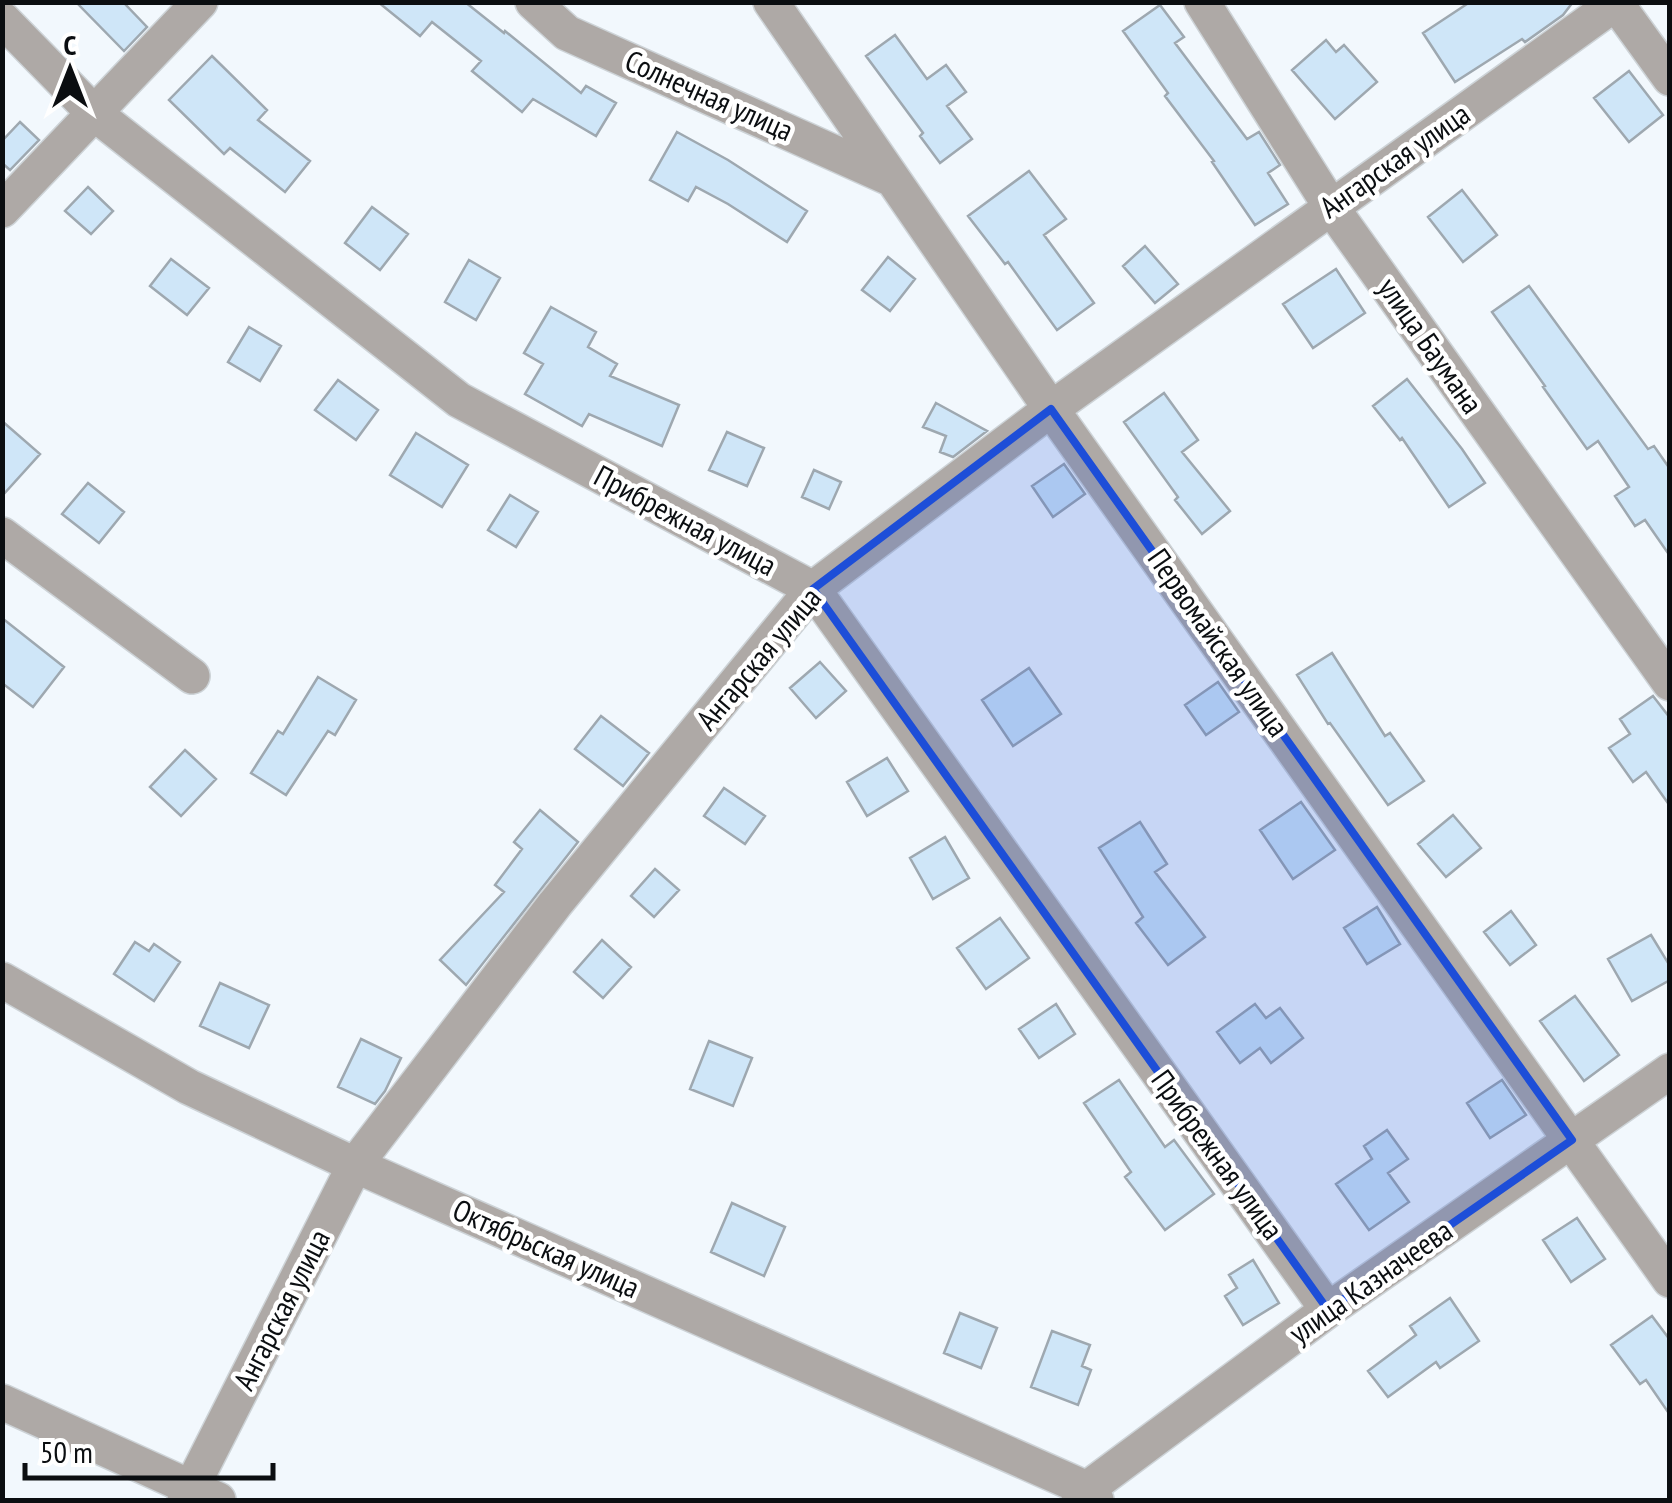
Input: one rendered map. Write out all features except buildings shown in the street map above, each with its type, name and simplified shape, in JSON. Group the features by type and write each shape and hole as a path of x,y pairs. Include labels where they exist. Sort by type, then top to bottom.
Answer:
{"street":[{"path":"2,210 200,2"},
{"name":"Солнечная улица","path":"533,2 568,32 892,178"},
{"name":"Первомайская улица","path":"770,2 1051,409 1670,1280"},
{"name":"улица Баумана","path":"1202,2 1331,207 1670,683"},
{"path":"1616,3 1670,78"},
{"name":"Ангарская улица","path":"198,1496 355,1165 556,904 813,590 1051,409 1616,3"},
{"name":"Прибрежная улица","path":"2,19 94,112 459,400 813,590 1328,1310"},
{"path":"2,536 192,676"},
{"name":"Октябрьская улица","path":"2,980 189,1087 1087,1496"},
{"name":"улица Казначеева","path":"1087,1496 1328,1310 1670,1071"},
{"path":"2,1402 198,1496"}],"highlighted area":[{"path":"1051,409 1572,1140 1328,1310 813,589"}]}
